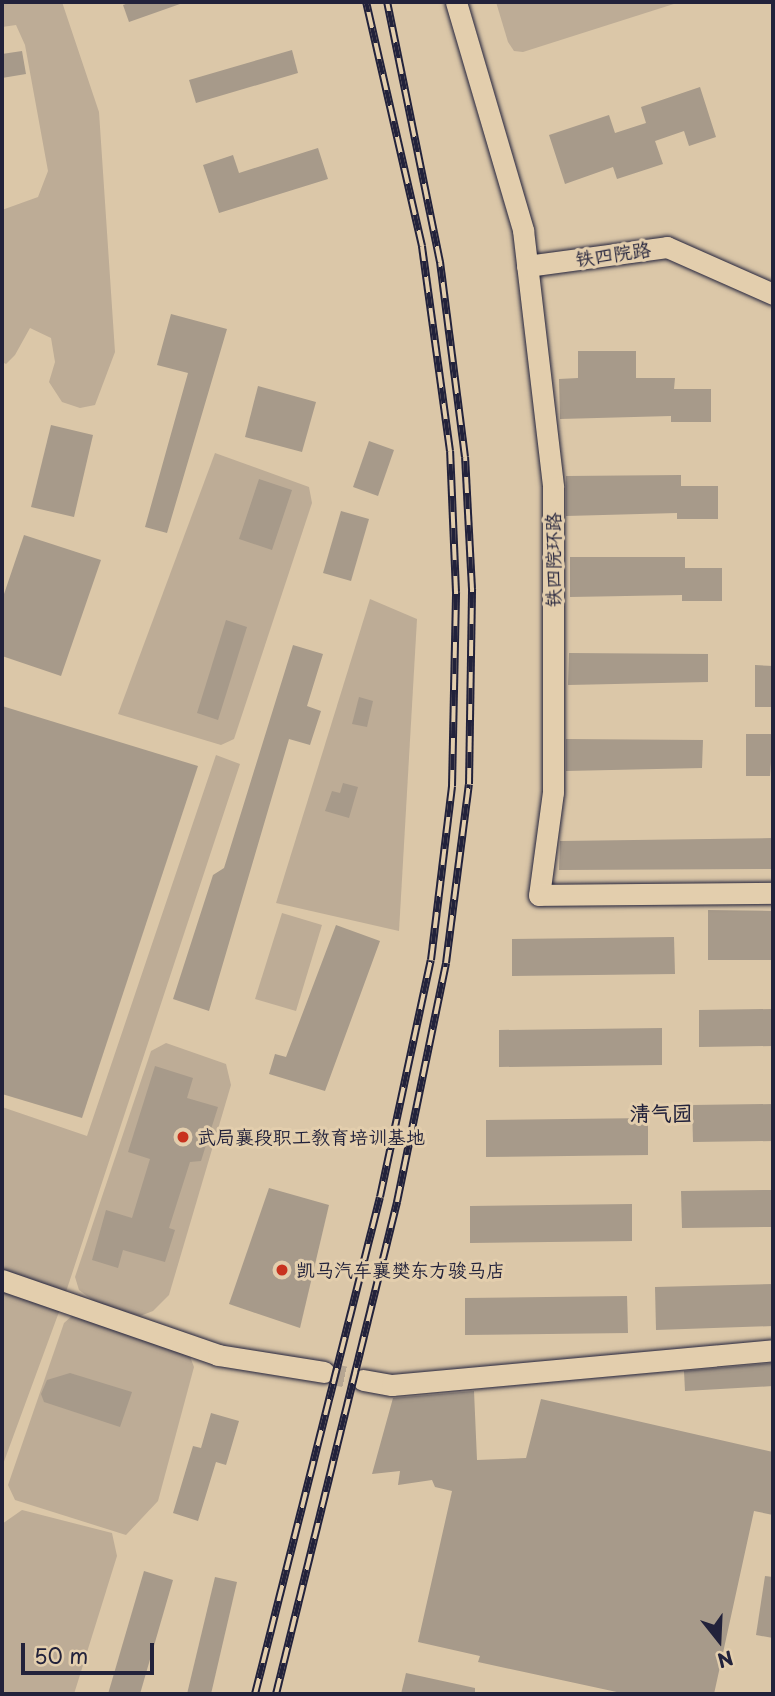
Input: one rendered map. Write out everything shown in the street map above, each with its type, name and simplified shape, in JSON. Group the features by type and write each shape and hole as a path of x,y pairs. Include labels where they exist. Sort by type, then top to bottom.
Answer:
{"street":[{"name":"铁四院环路","path":"457,2 523,230 553,487 553,792 540,895 773,892"},
{"name":"铁四院路","path":"527,266 667,247 773,293"},
{"path":"2,1280 218,1355 324,1372"},
{"path":"363,1380 393,1385 773,1350"}],"shaded area":[{"path":"2,2 62,2 99,112 115,352 95,405 80,408 62,402 49,382 55,362 51,338 30,328 15,355 6,364 2,362 2,210 38,197 48,171 25,45 16,25 2,27"},
{"path":"496,2 680,2 523,52 514,51 508,42"},
{"path":"215,453 309,487 312,503 234,739 221,745 118,714"},
{"path":"370,599 417,619 399,931 276,903"},
{"path":"216,755 240,764 63,1301 2,1467 2,1107 87,1136"},
{"path":"282,913 322,925 296,1011 255,999"},
{"path":"166,1043 226,1064 231,1085 169,1295 153,1311 140,1316 98,1304 79,1290 75,1277 151,1051"},
{"path":"73,1315 189,1354 194,1367 158,1501 126,1535 15,1500 8,1485 64,1323"},
{"path":"22,1510 112,1533 117,1556 74,1694 2,1694 2,1524"}],"building":[{"path":"131,2 180,4 129,22 123,5"},
{"path":"292,50 298,73 196,103 189,80"},
{"path":"22,51 26,74 2,78 2,54"},
{"path":"700,87 716,137 689,146 684,131 655,141 663,164 617,179 613,167 565,184 549,135 609,115 615,133 646,123 641,107"},
{"path":"318,148 328,179 219,213 203,165 233,155 239,173"},
{"path":"171,314 227,329 167,533 145,527 188,373 157,365"},
{"path":"578,351 636,351 636,378 675,378 674,389 711,389 711,422 671,422 671,416 560,419 559,379 578,378"},
{"path":"258,386 316,402 302,452 245,437"},
{"path":"51,425 93,435 74,517 31,507"},
{"path":"369,441 394,450 378,496 353,487"},
{"path":"681,475 681,486 718,486 718,519 677,519 677,513 566,516 566,476"},
{"path":"259,479 292,490 272,550 239,539"},
{"path":"341,511 369,519 351,581 323,573"},
{"path":"24,535 101,560 61,676 2,656 2,600"},
{"path":"570,557 685,557 685,568 722,568 722,601 682,601 682,595 570,597"},
{"path":"226,620 247,627 218,720 197,713"},
{"path":"293,645 323,654 307,706 321,711 310,745 289,739 209,1011 173,999 213,875 224,868"},
{"path":"569,653 708,654 708,682 568,685"},
{"path":"755,665 773,666 773,707 755,707"},
{"path":"359,697 373,701 367,727 352,724"},
{"path":"2,706 198,766 82,1118 2,1094"},
{"path":"746,734 773,734 770,776 746,776"},
{"path":"566,739 703,740 702,768 566,771"},
{"path":"343,783 358,787 349,818 325,811 332,791 340,793"},
{"path":"773,838 773,869 559,870 560,841"},
{"path":"708,910 773,911 773,960 708,960"},
{"path":"336,925 380,941 325,1091 269,1074 275,1054 286,1057"},
{"path":"674,937 675,974 512,976 512,939"},
{"path":"773,1009 773,1046 699,1047 699,1010"},
{"path":"662,1028 662,1065 499,1067 499,1030"},
{"path":"155,1066 193,1078 187,1098 218,1107 201,1161 190,1162 169,1228 175,1230 165,1262 123,1250 118,1268 92,1260 106,1210 132,1218 150,1159 128,1152"},
{"path":"773,1104 773,1141 693,1142 692,1105"},
{"path":"648,1118 648,1155 486,1157 486,1120"},
{"path":"269,1188 329,1205 300,1328 229,1304"},
{"path":"773,1190 773,1227 682,1228 681,1191"},
{"path":"632,1204 632,1241 470,1243 470,1206"},
{"path":"773,1284 773,1326 656,1330 655,1287"},
{"path":"627,1296 628,1333 465,1335 465,1298"},
{"path":"773,1363 773,1386 685,1391 684,1371"},
{"path":"70,1373 132,1392 120,1427 44,1402 41,1394 47,1380"},
{"path":"474,1391 477,1460 526,1458 541,1399 773,1452 773,1515 754,1511 714,1694 626,1694 478,1662 480,1656 418,1642 452,1491 435,1487 432,1480 398,1485 400,1471 372,1474 393,1398"},
{"path":"211,1413 239,1421 226,1465 216,1462 198,1521 173,1513 193,1446 201,1448"},
{"path":"144,1571 173,1580 140,1694 108,1694"},
{"path":"765,1576 773,1577 773,1638 756,1635"},
{"path":"215,1577 237,1582 211,1694 187,1694"},
{"path":"406,1673 475,1688 475,1694 401,1694"}],"tunnel":[{"path":"324,1372 363,1380"}],"railway":[{"path":"255,1694 380,1197 431,960 452,786 456,592 450,451 422,246 366,2"},
{"path":"276,1694 397,1202 446,963 469,784 472,589 465,457 440,262 387,2"}],"place":[{"name":"武局襄段职工教育培训基地","path":"183,1137"},
{"name":"凯马汽车襄樊东方骏马店","path":"282,1270"}],"district":[{"name":"清气园","path":"661,1112"}]}
